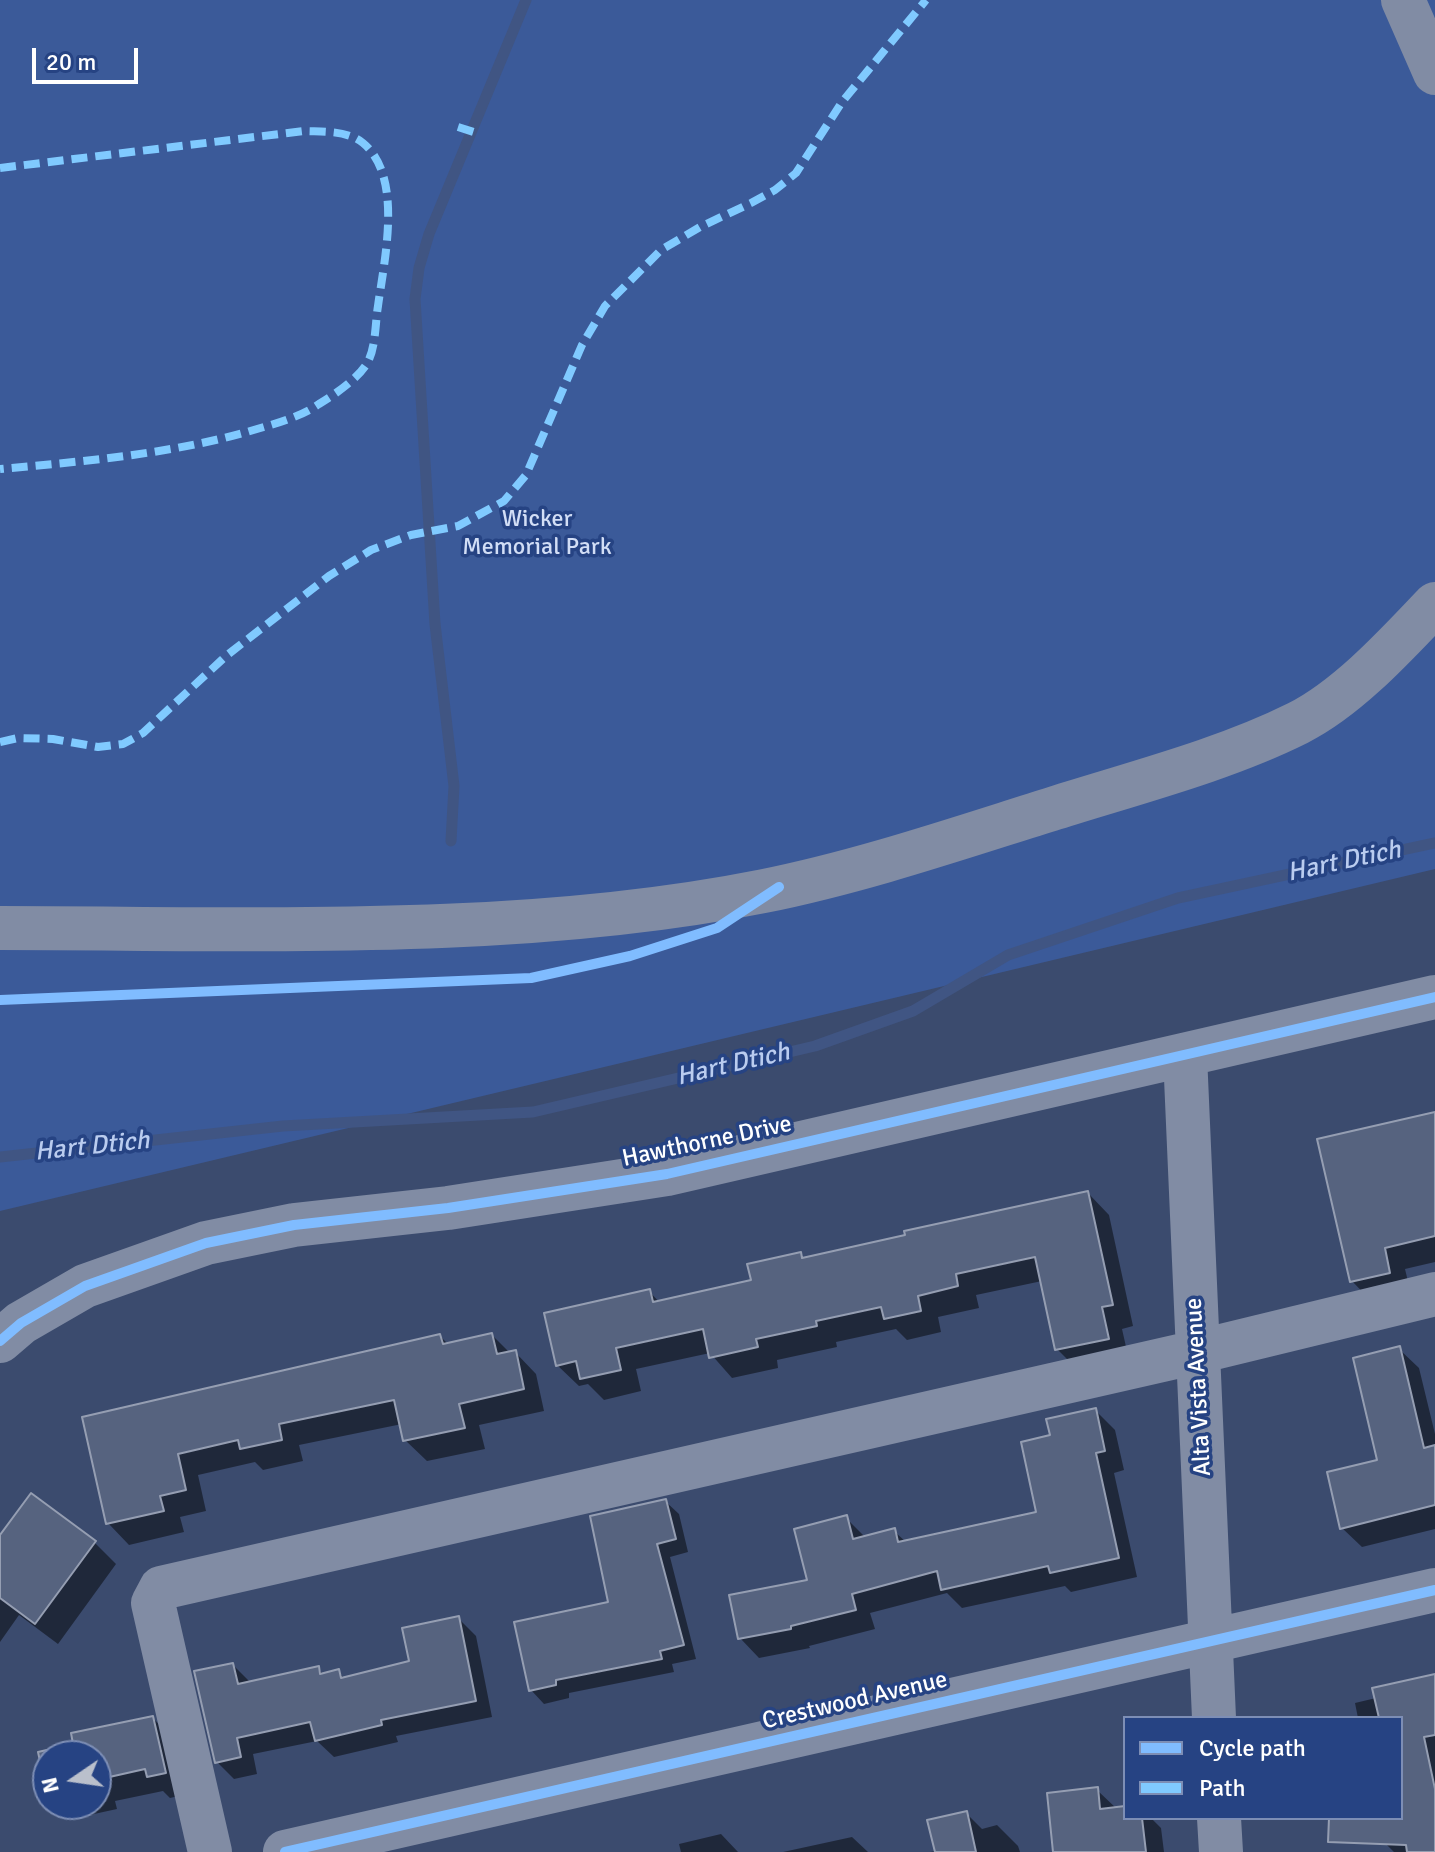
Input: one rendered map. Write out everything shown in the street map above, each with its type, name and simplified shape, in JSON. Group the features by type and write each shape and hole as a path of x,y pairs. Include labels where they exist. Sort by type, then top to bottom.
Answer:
{"street":[{"path":"1403,0 1435,73"},
{"path":"0,928 460,925 634,911 762,891 863,868 1198,763 1301,722 1352,686 1435,604"},
{"name":"Hawthorne Drive","path":"0,1341 21,1323 85,1286 206,1243 294,1225 448,1208 667,1174 1435,997"},
{"name":"Alta Vista Avenue","path":"1185,1055 1214,1716"},
{"path":"210,1852 153,1603 161,1588 1197,1352 1435,1294"},
{"name":"Crestwood Avenue","path":"285,1852 1435,1590"},
{"path":"1219,1820 1221,1852"}],"green space":[{"name":"Wicker Memorial Park","path":"0,0 1435,0 1435,869 0,1211"}],"building":[{"path":"1435,1112 1435,1236 1385,1248 1390,1273 1350,1282 1317,1139"},
{"path":"1088,1191 1113,1305 1102,1307 1109,1339 1055,1350 1035,1257 956,1274 958,1286 918,1296 921,1311 884,1319 881,1307 816,1321 817,1326 756,1339 758,1347 709,1358 703,1329 616,1348 621,1370 580,1379 576,1361 556,1366 544,1313 650,1289 653,1302 751,1280 747,1264 801,1252 802,1258 905,1235 904,1231"},
{"path":"492,1333 497,1354 516,1350 524,1389 459,1404 465,1428 403,1441 394,1400 279,1424 282,1440 240,1449 238,1440 178,1454 186,1490 160,1496 164,1511 106,1524 82,1417 440,1334 443,1344"},
{"path":"1400,1346 1424,1448 1435,1445 1435,1505 1340,1529 1327,1472 1377,1460 1353,1358"},
{"path":"1096,1408 1105,1451 1096,1453 1119,1558 1050,1573 1048,1566 941,1590 937,1571 852,1594 856,1610 791,1626 791,1629 738,1639 729,1595 807,1580 794,1529 847,1515 853,1539 895,1528 898,1542 1036,1512 1021,1442 1050,1435 1046,1419"},
{"path":"31,1493 96,1541 35,1624 0,1598 0,1535"},
{"path":"666,1499 676,1539 657,1544 684,1645 660,1651 662,1659 556,1680 556,1685 529,1691 514,1622 608,1602 590,1516"},
{"path":"459,1616 476,1701 381,1720 382,1725 315,1741 310,1722 237,1738 241,1757 215,1763 194,1671 233,1663 238,1684 319,1666 320,1674 339,1669 341,1678 409,1661 402,1628"},
{"path":"1435,1674 1435,1735 1424,1737 1435,1789 1435,1852 1407,1852 1406,1845 1328,1842 1329,1820 1403,1820 1403,1716 1379,1716 1372,1688"},
{"path":"153,1716 166,1773 147,1777 145,1769 112,1776 112,1740 72,1740 71,1733"},
{"path":"1098,1787 1100,1809 1123,1806 1123,1820 1142,1820 1146,1852 1053,1852 1047,1793"},
{"path":"967,1811 976,1852 935,1852 927,1820"}],"waterway":[{"path":"451,841 454,786 435,624 415,299 419,268 429,234 526,0"},
{"name":"Hart Dtich","path":"0,1157 283,1126 533,1112 815,1046 913,1011 1008,955 1178,898 1435,843"}],"marked path":[{"path":"0,742 18,738 53,739 98,747 123,744 143,733 226,656 329,576 371,550 411,535 458,526 504,501 526,475 582,345 605,306 661,250 775,190 796,173 842,102 926,0"},
{"path":"458,127 480,134"},
{"path":"0,168 304,131 335,132 357,139 376,158 383,176 388,220 372,352 357,376 325,400 281,422 194,445 0,469"}],"cycle path":[{"path":"0,1000 531,978 630,956 717,928 779,887"},
{"path":"0,1341 21,1323 85,1286 206,1243 294,1225 448,1208 667,1174 1435,997"},
{"path":"285,1852 1435,1590"}]}
